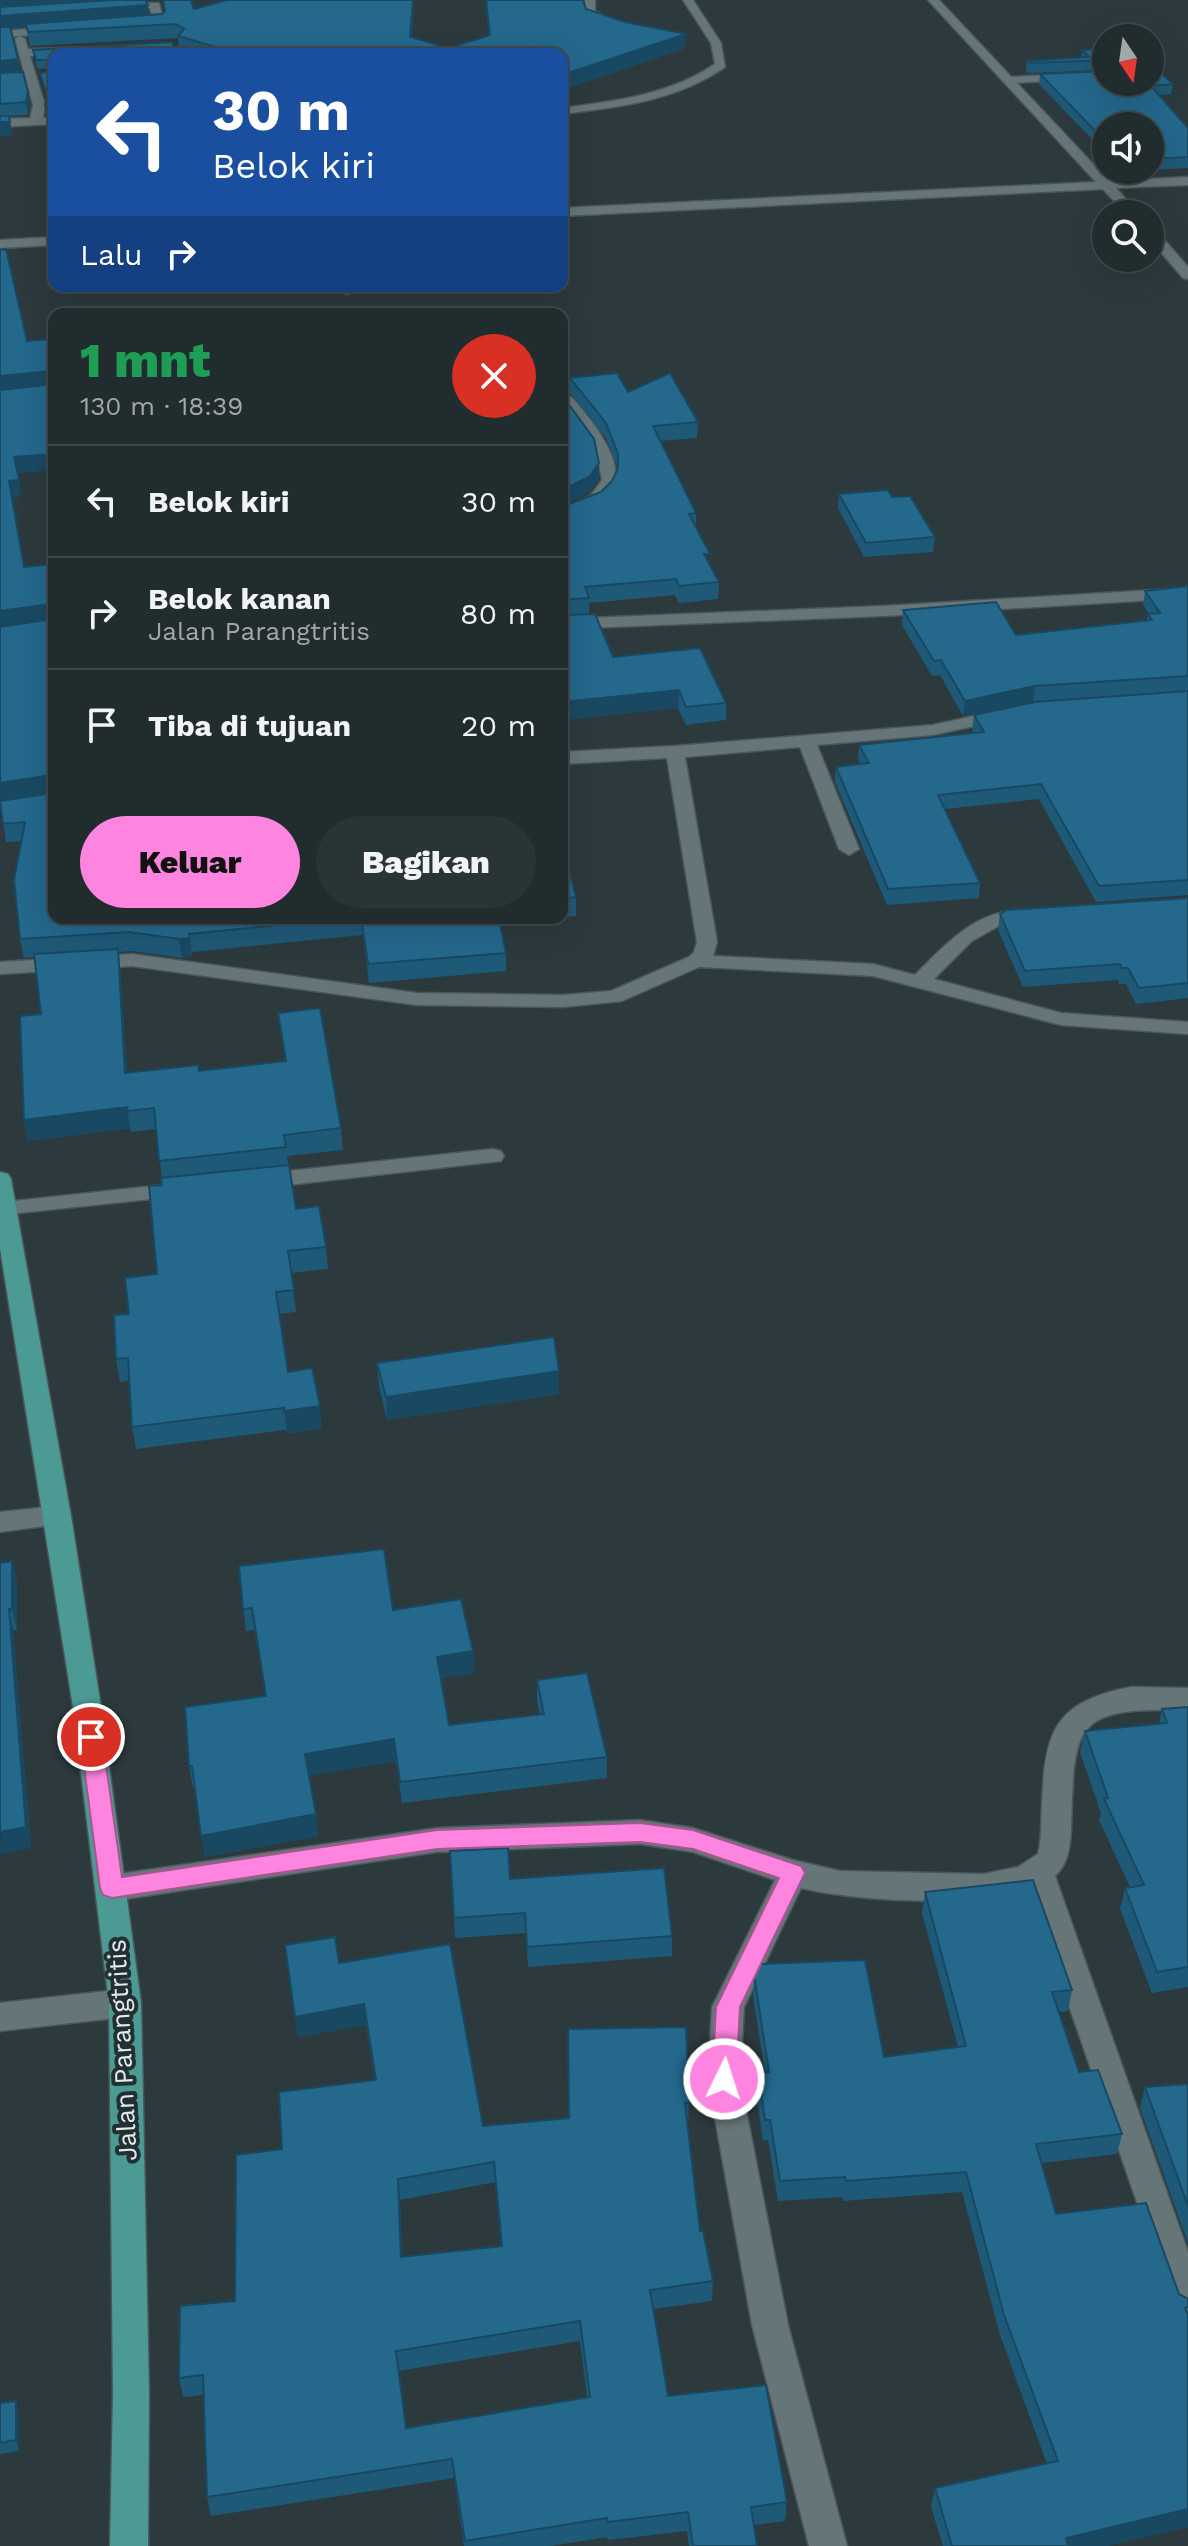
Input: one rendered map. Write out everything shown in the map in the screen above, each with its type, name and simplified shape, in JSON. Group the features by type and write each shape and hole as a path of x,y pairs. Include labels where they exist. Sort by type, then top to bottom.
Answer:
{"main road":[{"name":"Jalan Parangtritis","path":"0,1179 58,1516 112,1888 125,2003 131,2393 129,2546"}],"street":[{"path":"590,0 590,12 596,17 629,31"},
{"path":"568,110 617,104 658,94 703,80 721,65 716,43 688,0"},
{"path":"933,0 1120,200"},
{"path":"96,7 155,5 158,24 123,27"},
{"path":"0,34 78,29"},
{"path":"18,33 39,105 38,116 33,122"},
{"path":"23,53 48,51"},
{"path":"15,79 33,76"},
{"path":"1009,80 1092,76"},
{"path":"0,123 48,121"},
{"path":"568,212 1188,181"},
{"path":"0,244 48,241"},
{"path":"1164,248 1188,275"},
{"path":"568,402 581,416 604,453 610,479 608,488 568,513"},
{"path":"568,624 883,611 1188,593"},
{"path":"568,758 675,752 933,730 1020,711"},
{"path":"806,740 849,849"},
{"path":"0,968 132,960 417,999 563,1001 615,997 696,961 704,954 707,942 675,752"},
{"path":"919,982 965,937 999,917 1046,914"},
{"path":"696,961 873,970 1061,1019 1188,1028"},
{"path":"241,1183 493,1156"},
{"path":"5,1209 210,1187"},
{"path":"0,1522 58,1516"},
{"path":"112,1888 437,1840 640,1832 693,1840 793,1873 840,1884 984,1887 1023,1879 1051,1861 1055,1846 1058,1759 1070,1729 1086,1712 1106,1703 1131,1698 1188,1699"},
{"path":"1038,1872 1188,2301"},
{"path":"793,1873 728,2007 724,2079 770,2325 828,2546"},
{"path":"0,2017 125,2003"}],"building":[{"path":"145,0 148,5 0,16 0,7"},
{"path":"163,0 191,0 194,9 227,0 413,0 410,37 449,48 219,48 178,36 184,29 176,24 28,32 26,24 162,14 165,11"},
{"path":"486,0 583,0 586,9 625,22 686,34 568,73 568,48 449,48 490,35"},
{"path":"0,27 10,27 18,59 0,61"},
{"path":"172,42 174,48 68,48"},
{"path":"48,49 48,60 36,60 33,50"},
{"path":"1082,50 1092,50 1092,61 1027,61 1089,57"},
{"path":"23,72 28,92 26,102 0,104 0,73"},
{"path":"48,72 48,106 45,106 47,96 40,73"},
{"path":"1092,72 1092,96 1160,96 1188,128 1188,157 1164,158 1164,112 1092,112 1092,128 1040,74"},
{"path":"1164,76 1173,84 1164,85"},
{"path":"0,116 9,116 10,122 0,122"},
{"path":"6,249 27,341 48,339 48,371 0,376 0,250"},
{"path":"617,373 628,392 670,373 698,422 653,426 696,513 689,514 710,554 704,554 719,582 679,586 676,579 585,587 589,598 568,600 568,505 601,492 612,481 618,468 618,454 606,423 570,378"},
{"path":"48,385 48,454 14,457 19,480 9,481 24,567 48,565 48,604 0,611 0,390"},
{"path":"568,403 594,439 599,463 589,477 568,487"},
{"path":"888,490 892,497 910,496 935,537 866,543 839,494"},
{"path":"1188,586 1188,676 1035,686 965,701 941,660 934,661 903,610 996,602 1016,635 1152,620 1148,614 1160,613 1145,591"},
{"path":"595,614 613,657 700,648 726,703 686,707 679,690 568,701 568,615"},
{"path":"48,620 48,775 0,783 0,627"},
{"path":"1188,691 1188,880 1099,886 1041,784 938,795 980,883 888,889 836,767 869,763 859,745 984,732 974,715 1035,702"},
{"path":"48,794 48,924 290,924 189,934 190,938 179,939 129,932 20,939 14,880 25,822 3,824 0,801"},
{"path":"568,867 576,897 568,898"},
{"path":"1188,898 1188,983 1139,988 1128,968 1122,968 1120,964 1025,971 1000,914 1007,910"},
{"path":"362,924 500,924 506,953 368,964"},
{"path":"118,949 125,1073 198,1065 199,1071 286,1061 278,1013 320,1008 341,1128 284,1135 286,1147 159,1161 154,1108 128,1111 127,1107 24,1120 20,1016 41,1014 34,954"},
{"path":"289,1165 296,1209 319,1206 326,1247 288,1251 294,1290 276,1292 288,1372 312,1368 320,1406 132,1427 128,1358 116,1359 114,1315 129,1314 125,1278 157,1274 149,1186 162,1185 161,1178"},
{"path":"554,1337 559,1371 386,1397 377,1363"},
{"path":"384,1549 393,1610 461,1599 473,1651 437,1657 449,1725 544,1714 537,1680 587,1673 607,1757 400,1782 394,1739 305,1754 316,1814 201,1836 192,1766 189,1766 185,1707 266,1696 252,1608 243,1609 239,1566"},
{"path":"12,1561 12,1609 9,1609 26,1827 0,1832 0,1563"},
{"path":"1188,1707 1188,1967 1157,1972 1125,1888 1144,1885 1104,1799 1108,1798 1085,1731 1167,1723 1162,1709"},
{"path":"508,1848 510,1879 664,1868 672,1936 527,1947 525,1913 454,1918 450,1851"},
{"path":"1033,1880 1072,1990 1052,1992 1079,2072 1098,2070 1122,2134 1036,2144 1056,2214 1146,2203 1179,2294 1188,2299 1188,2307 1185,2308 1188,2314 1188,2509 1066,2538 1068,2546 952,2546 935,2488 1058,2461 1004,2315 966,2172 846,2181 845,2177 780,2181 770,2120 765,2120 758,2073 769,2072 754,1975 760,1964 865,1960 884,2057 966,2046 925,1892"},
{"path":"335,1937 339,1963 450,1944 483,2126 569,2118 568,2029 686,2027 689,2103 685,2103 700,2231 703,2231 713,2281 650,2290 668,2396 766,2385 787,2502 751,2507 757,2546 693,2546 688,2512 608,2522 607,2518 465,2541 452,2459 207,2497 203,2375 179,2378 180,2306 235,2301 236,2155 282,2149 279,2092 376,2080 364,2004 295,2017 285,1945","holes":["494,2162 502,2246 401,2257 398,2179","580,2321 590,2397 406,2428 396,2351"]},
{"path":"1188,2084 1188,2206 1145,2087"},
{"path":"16,2401 16,2440 0,2443 0,2403"}],"route":[{"path":"91,1737 112,1888 437,1840 640,1832 693,1840 793,1873 728,2007 724,2079"}]}
